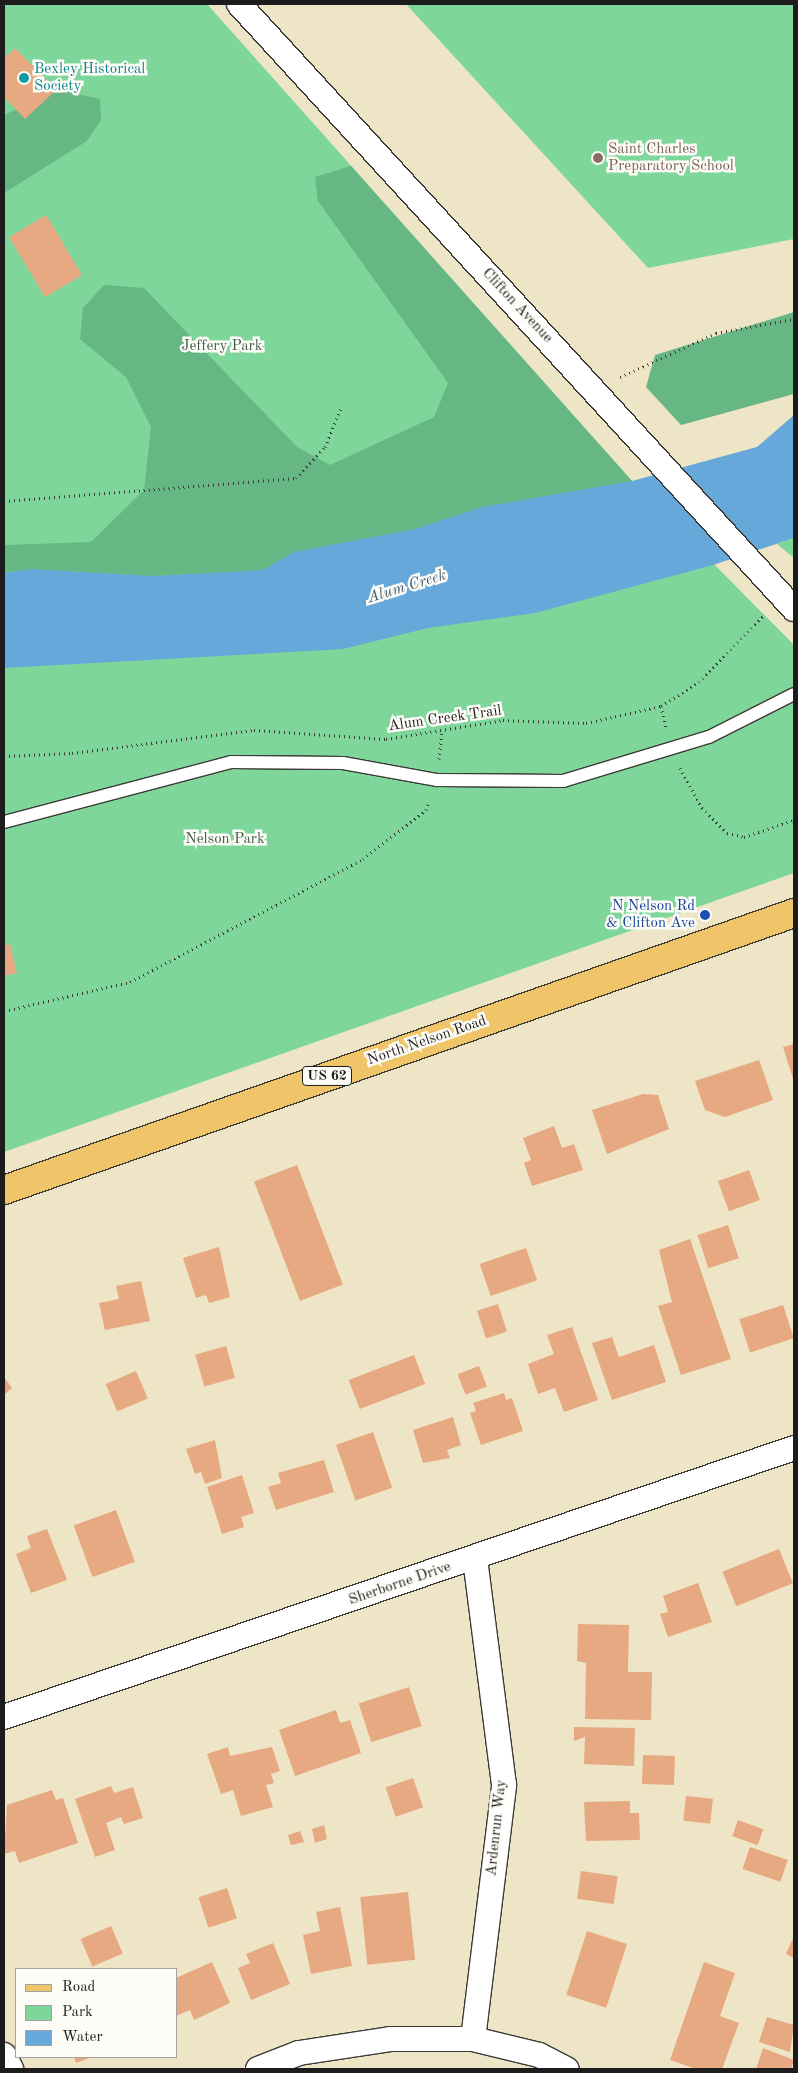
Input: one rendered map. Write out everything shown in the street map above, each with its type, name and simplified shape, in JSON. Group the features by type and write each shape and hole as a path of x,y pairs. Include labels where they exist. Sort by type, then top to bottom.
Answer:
{"main road":[{"name":"North Nelson Road","path":"4,1190 794,913"}],"street":[{"name":"Clifton Avenue","path":"239,4 789,603"},
{"name":"Sherborne Drive","path":"4,1718 475,1559 794,1448"},
{"name":"Ardenrun Way","path":"472,2038 504,1785 475,1559"},
{"path":"258,2069 299,2053 390,2039 472,2038 539,2055 567,2069"},
{"path":"4,2055 11,2069"}],"lane":[{"path":"4,822 231,762 342,763 437,780 563,781 709,737 794,694"}],"path":[{"path":"585,380 616,379 716,333 794,319"},
{"path":"4,501 296,478 325,447 342,408"},
{"name":"Alum Creek Trail","path":"4,756 72,753 254,730 386,740 442,732 503,720 586,723 661,706 698,682 764,615"},
{"path":"661,706 670,749 691,793 727,833 744,836 794,820"},
{"path":"4,1011 130,982 363,859 426,810 437,780 442,732"}],"green space":[{"path":"4,4 207,4 632,481 794,645 794,873 4,1152 4,629 32,569 4,573"},
{"path":"406,4 794,4 794,239 648,268"},
{"path":"59,90 100,99 101,120 87,141 4,193 4,115"},
{"path":"351,166 632,481 482,507 415,529 294,552 263,570 153,576 32,569 4,573 4,545 91,542 144,490 151,427 126,377 80,339 83,308 104,285 144,288 297,447 330,465 434,417 448,383 318,201 315,177"},
{"path":"794,312 794,394 681,425 646,387 655,355"},
{"path":"794,538 794,558 777,544"}],"water":[{"name":"Alum Creek","path":"794,415 794,538 713,565 535,613 428,628 343,649 4,668 4,573 31,569 153,576 263,570 294,552 415,529 482,507 632,481 757,447"}],"building":[{"name":"Bexley Historical Society","path":"15,48 56,90 25,119 4,97 4,51 7,56"},
{"path":"46,215 82,275 45,297 9,237"},
{"path":"10,944 17,973 4,976 4,945"},
{"path":"794,1044 794,1082 783,1047"},
{"path":"759,1060 773,1100 725,1117 705,1110 695,1081"},
{"path":"643,1094 658,1095 669,1129 607,1154 592,1110"},
{"path":"554,1126 562,1148 574,1144 583,1170 532,1186 524,1163 531,1160 523,1138"},
{"path":"297,1165 343,1284 300,1301 254,1181"},
{"path":"749,1170 760,1200 729,1211 718,1181"},
{"path":"728,1225 739,1258 708,1268 698,1235"},
{"path":"690,1239 731,1359 681,1375 658,1306 672,1302 659,1250"},
{"path":"219,1247 230,1297 209,1303 206,1295 196,1298 183,1258"},
{"path":"526,1248 537,1280 491,1296 480,1264"},
{"path":"141,1281 150,1321 105,1330 99,1303 119,1299 116,1286"},
{"path":"498,1304 507,1332 486,1338 477,1311"},
{"path":"783,1305 794,1338 750,1353 739,1319"},
{"path":"572,1327 598,1400 564,1412 555,1388 538,1394 528,1364 554,1354 547,1335"},
{"path":"612,1337 619,1357 654,1345 666,1382 612,1400 592,1343"},
{"path":"226,1346 235,1378 204,1387 195,1355"},
{"path":"414,1355 425,1384 360,1409 349,1380"},
{"path":"479,1366 487,1387 465,1395 458,1374"},
{"path":"136,1371 148,1399 117,1412 106,1384"},
{"path":"4,1377 12,1388 4,1395"},
{"path":"504,1393 506,1400 512,1398 523,1431 481,1445 470,1413 476,1411 473,1403"},
{"path":"453,1417 461,1445 447,1450 450,1458 423,1463 413,1430"},
{"path":"373,1432 392,1488 355,1500 336,1445"},
{"path":"215,1440 222,1478 205,1484 201,1472 195,1474 186,1449"},
{"path":"324,1460 334,1492 276,1510 268,1487 281,1483 278,1473"},
{"path":"242,1475 254,1513 241,1517 244,1527 222,1534 207,1487"},
{"path":"116,1510 135,1562 93,1577 74,1525"},
{"path":"47,1529 67,1580 31,1593 16,1554 31,1548 27,1536"},
{"path":"779,1549 793,1583 736,1606 722,1572"},
{"path":"698,1583 712,1622 668,1637 660,1614 668,1612 663,1596"},
{"path":"578,1624 629,1625 628,1672 652,1672 651,1720 585,1719 586,1663 577,1661"},
{"path":"409,1687 422,1726 371,1742 359,1703"},
{"path":"336,1710 340,1723 350,1720 361,1753 295,1776 279,1730"},
{"path":"574,1727 635,1728 634,1766 584,1764 585,1737 574,1741"},
{"path":"228,1747 230,1756 272,1747 280,1771 271,1774 274,1783 266,1785 273,1807 241,1816 233,1790 221,1794 207,1754"},
{"path":"643,1755 675,1756 674,1785 642,1784"},
{"path":"413,1778 423,1807 396,1817 386,1787"},
{"path":"111,1786 114,1793 133,1787 143,1818 124,1824 121,1817 106,1823 115,1850 95,1857 75,1799"},
{"path":"52,1790 56,1800 63,1798 78,1843 19,1863 15,1851 4,1854 7,1805"},
{"path":"686,1796 713,1799 710,1824 683,1821"},
{"path":"630,1801 630,1813 639,1813 640,1840 586,1841 584,1802"},
{"path":"738,1820 763,1829 758,1845 732,1836"},
{"path":"324,1825 327,1839 315,1843 312,1829"},
{"path":"300,1831 304,1842 291,1845 288,1835"},
{"path":"750,1847 788,1860 780,1882 743,1869"},
{"path":"581,1871 618,1876 614,1904 577,1899"},
{"path":"227,1888 237,1918 208,1928 198,1897"},
{"path":"408,1892 415,1960 367,1965 360,1897"},
{"path":"340,1907 352,1966 311,1974 303,1935 320,1931 316,1912"},
{"path":"111,1926 123,1954 92,1967 81,1939"},
{"path":"587,1931 627,1944 606,2008 566,1995"},
{"path":"794,1936 794,1958 786,1954"},
{"path":"273,1943 290,1984 251,2000 238,1968 250,1963 246,1954"},
{"path":"212,1962 230,2003 194,2020 190,2010 178,2015 178,1977"},
{"path":"704,1962 735,1973 720,2016 739,2023 722,2069 696,2069 670,2060"},
{"path":"767,2017 794,2025 790,2052 759,2042"},
{"path":"763,2048 794,2060 791,2069 756,2069"},
{"path":"74,2058 89,2058 76,2063"}],"place":[{"name":"Bexley Historical Society","path":"24,78"},
{"name":"Saint Charles Preparatory School","path":"598,158"},
{"name":"N Nelson Rd & Clifton Ave","path":"705,915"}],"park label":[{"name":"Jeffery Park","path":"222,347"},
{"name":"Nelson Park","path":"225,840"}]}
